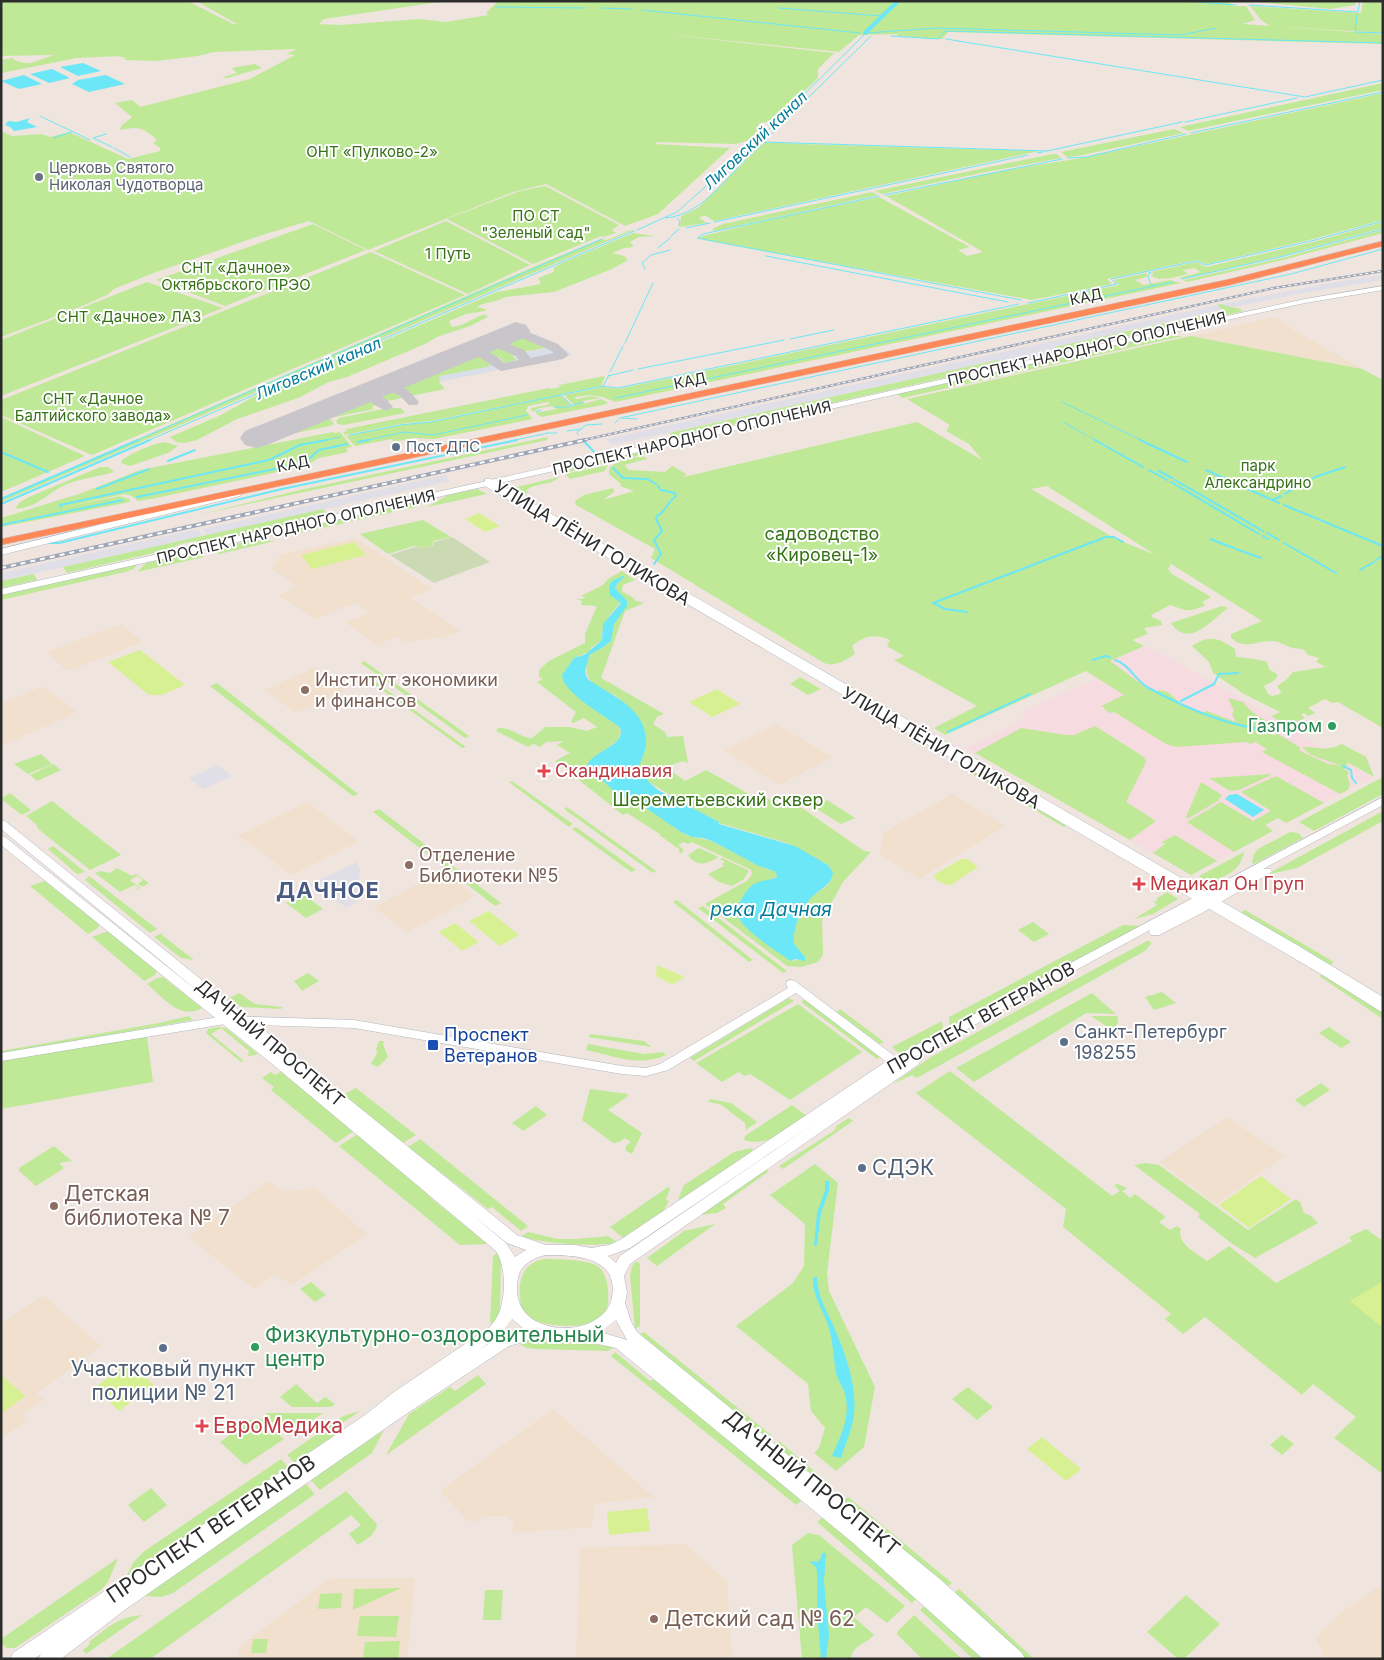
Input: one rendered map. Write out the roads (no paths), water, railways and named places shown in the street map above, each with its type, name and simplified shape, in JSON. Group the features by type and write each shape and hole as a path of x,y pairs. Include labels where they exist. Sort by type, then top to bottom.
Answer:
{"highway":[{"name":"КАД","path":"1,533 1223,278 1298,260 1383,236"},
{"name":"КАД","path":"1,542 1220,284 1383,243"}],"main road":[{"name":"ПРОСПЕКТ НАРОДНОГО ОПОЛЧЕНИЯ","path":"1,591 1257,309 1383,287"},
{"path":"1,552 216,500 262,486"},
{"name":"ПРОСПЕКТ ВЕТЕРАНОВ","path":"1207,900 1383,800"},
{"name":"ПРОСПЕКТ ВЕТЕРАНОВ","path":"591,1254 612,1250 625,1244 898,1065 1383,808"},
{"name":"ДАЧНЫЙ ПРОСПЕКТ","path":"1,823 234,1018 440,1197 501,1247 509,1259 511,1276"},
{"name":"ДАЧНЫЙ ПРОСПЕКТ","path":"1,838 234,1018 263,1037 420,1167 512,1239 546,1250"},
{"name":"ПРОСПЕКТ ВЕТЕРАНОВ","path":"617,1275 625,1260 898,1065"},
{"path":"546,1250 591,1254 602,1258 617,1275 620,1288 618,1304 608,1319 600,1325 577,1333 542,1330 532,1327 518,1316 509,1301 511,1276 518,1263 528,1254 546,1250"},
{"name":"ПРОСПЕКТ ВЕТЕРАНОВ","path":"19,1659 370,1420 399,1396 495,1332 506,1316 509,1301"},
{"name":"ДАЧНЫЙ ПРОСПЕКТ","path":"618,1304 624,1323 632,1336 935,1585 1016,1659"},
{"name":"ПРОСПЕКТ ВЕТЕРАНОВ","path":"48,1659 120,1604 420,1396 504,1341 542,1330"},
{"name":"ДАЧНЫЙ ПРОСПЕКТ","path":"577,1333 621,1344 755,1452 937,1604 996,1659"}],"street":[{"name":"УЛИЦА ЛЁНИ ГОЛИКОВА","path":"490,482 1383,1002"},
{"name":"УЛИЦА ЛЁНИ ГОЛИКОВА","path":"1207,900 1354,988 1383,1009"},
{"path":"1,1057 234,1018 357,1018 628,1065 644,1066 659,1063 671,1057 793,986"},
{"path":"793,986 898,1065"},
{"path":"234,1018 363,1025 628,1071 646,1072 674,1062 793,986"},
{"path":"263,1037 264,1031 282,1021"}],"water":[{"path":"83,63 101,71 78,76 60,67"},
{"path":"52,69 70,78 49,83 30,74"},
{"path":"24,75 42,84 19,89 1,81"},
{"path":"106,75 125,84 89,92 72,84 78,80"},
{"path":"30,118 27,122 37,127 14,131 5,125 8,121 17,122"},
{"name":"река Дачная","path":"625,576 615,588 627,601 627,606 614,624 611,641 589,655 585,671 587,677 628,705 641,722 645,733 646,745 639,767 649,782 658,790 719,822 719,824 795,846 828,865 833,873 832,878 809,900 799,918 795,932 794,944 805,957 805,961 795,959 791,961 769,946 744,925 737,913 740,902 751,886 777,877 776,872 759,866 712,841 692,837 681,832 643,806 617,794 587,766 590,761 617,741 621,730 576,696 564,682 562,675 574,658 586,654 602,640 603,624 621,603 610,595 609,585 612,581"},
{"path":"1237,794 1264,810 1253,817 1225,799 1229,795"},
{"path":"825,1181 829,1181 829,1191 821,1213 817,1245 814,1246 817,1213 825,1190"},
{"path":"813,1277 817,1277 821,1297 843,1349 853,1385 853,1421 841,1458 832,1456 844,1426 847,1402 837,1376 830,1333 815,1294"},
{"path":"822,1553 826,1553 824,1582 829,1635 826,1659 821,1659 817,1609 817,1572 816,1567 810,1562 820,1560"}],"waterway":[{"name":"Лиговский канал","path":"865,33 898,1"},
{"path":"1182,1 1236,5"},
{"path":"1358,11 1360,1"},
{"path":"1249,5 1358,12"},
{"path":"496,7 585,8"},
{"path":"601,8 631,9"},
{"path":"778,8 882,16"},
{"path":"642,10 860,33"},
{"path":"1357,15 1355,32 1383,33"},
{"path":"866,33 937,28 1181,35 1216,28"},
{"path":"891,36 938,39 945,31 1383,43"},
{"name":"Лиговский канал","path":"637,230 677,212 760,138 864,35"},
{"path":"763,142 871,36"},
{"path":"946,39 1305,97 1383,80"},
{"path":"1191,133 1383,92"},
{"path":"1185,122 1297,98"},
{"path":"40,116 90,140"},
{"path":"763,142 1047,151 1182,122"},
{"path":"53,138 72,132"},
{"path":"106,134 93,138 112,147"},
{"path":"1067,158 1086,157 1186,134"},
{"path":"666,218 681,215 706,200 760,146"},
{"path":"114,148 130,157"},
{"path":"1037,153 1043,152"},
{"path":"714,222 1028,155"},
{"path":"884,195 1062,159"},
{"path":"879,196 703,234 697,238 1021,300"},
{"path":"677,218 680,221 679,226"},
{"path":"1028,303 1117,284 1111,279 1196,261 1206,265 1315,240 1383,221"},
{"path":"686,228 710,223"},
{"path":"671,236 679,229"},
{"path":"1182,279 1284,256 1383,229"},
{"name":"Лиговский канал","path":"147,441 634,231"},
{"path":"658,248 670,238"},
{"path":"135,441 602,239"},
{"path":"615,423 620,418 1291,274 1383,249"},
{"path":"645,269 642,263 651,255 670,250"},
{"path":"766,256 1008,302"},
{"path":"1148,272 1151,273 1148,276 1150,283 1154,286"},
{"path":"1154,286 1173,282"},
{"path":"625,343 653,283"},
{"path":"615,398 1154,286"},
{"path":"603,386 618,388 1019,304"},
{"path":"790,339 834,330"},
{"path":"638,369 784,340"},
{"path":"610,372 623,346"},
{"path":"609,376 633,370"},
{"path":"603,386 609,376"},
{"path":"350,435 400,425 431,422 603,386"},
{"path":"561,395 571,405"},
{"path":"571,405 584,402"},
{"path":"1062,402 1143,441"},
{"path":"554,407 571,405"},
{"path":"536,412 541,410"},
{"path":"363,441 404,432 433,435 527,415"},
{"path":"622,418 637,419"},
{"path":"1063,422 1086,435"},
{"path":"581,429 586,425 602,424"},
{"path":"567,431 581,429"},
{"path":"578,435 577,432 581,429"},
{"path":"511,441 548,433 557,433"},
{"path":"321,441 340,437"},
{"path":"1090,437 1097,441"},
{"path":"1,499 138,440"},
{"name":"Лиговский канал","path":"1,504 150,440"},
{"path":"61,507 60,505 269,460 300,445 327,440"},
{"path":"358,442 369,440"},
{"path":"47,543 59,543 282,489 517,440"},
{"path":"1095,440 1143,467"},
{"path":"1140,440 1187,462"},
{"path":"584,441 594,452"},
{"path":"137,497 304,463 319,450 347,444"},
{"path":"168,461 195,450"},
{"path":"1,452 48,472"},
{"path":"1285,494 1315,477 1345,467"},
{"name":"река Дачная","path":"613,468 623,478 647,479 656,484"},
{"path":"97,489 149,469"},
{"path":"1149,470 1167,480"},
{"path":"1206,470 1279,503"},
{"path":"1159,471 1172,478"},
{"path":"1175,480 1263,531"},
{"path":"1171,482 1259,534"},
{"name":"река Дачная","path":"654,564 661,554 654,540 662,531 656,519 676,496 675,493 661,490 658,486"},
{"path":"1273,500 1281,496"},
{"path":"1,525 123,500"},
{"path":"1284,505 1383,546"},
{"path":"1267,533 1279,540"},
{"path":"1263,536 1268,539"},
{"path":"967,612 945,609 933,603 1106,537 1114,537 1123,542"},
{"path":"1210,539 1234,548"},
{"path":"1284,543 1336,573"},
{"path":"1236,549 1261,558"},
{"path":"1376,560 1383,556"},
{"path":"1360,570 1374,562"},
{"path":"1093,660 1105,656 1110,657"},
{"path":"1115,660 1128,668 1147,687 1176,702 1207,715 1239,725 1271,731"},
{"path":"1181,701 1214,684 1219,674 1238,673"},
{"path":"948,732 1030,694"},
{"path":"1343,766 1351,770 1352,778 1356,783"}],"railway":[{"path":"579,441 1274,288 1383,271"},
{"path":"1,568 585,440"}],"place":[{"name":"Церковь Святого Николая Чудотворца","path":"39,177"},
{"name":"Пост ДПС","path":"396,447"},
{"name":"Институт экономики и финансов","path":"305,690"},
{"name":"Газпром","path":"1332,726"},
{"name":"Скандинавия","path":"544,771"},
{"name":"Отделение Библиотеки №5","path":"409,865"},
{"name":"Медикал Он Груп","path":"1139,884"},
{"name":"Санкт-Петербург 198255","path":"1064,1042"},
{"name":"Проспект Ветеранов","path":"433,1045"},
{"name":"СДЭК","path":"862,1168"},
{"name":"Детская библиотека № 7","path":"54,1206"},
{"name":"Физкультурно-оздоровительный центр","path":"255,1347"},
{"name":"Участковый пункт полиции № 21","path":"163,1348"},
{"name":"ЕвроМедика","path":"202,1426"},
{"name":"Детский сад № 62","path":"654,1619"}],"district":[{"name":"ДАЧНОЕ","path":"328,890"}],"park label":[{"name":"ОНТ «Пулково-2»","path":"372,152"},
{"name":"ПО СТ \"Зеленый сад\"","path":"536,224"},
{"name":"1 Путь","path":"448,254"},
{"name":"СНТ «Дачное» Октябрьского ПРЭО","path":"236,276"},
{"name":"СНТ «Дачное» ЛАЗ","path":"129,317"},
{"name":"СНТ «Дачное Балтийского завода»","path":"93,408"},
{"name":"парк Александрино","path":"1258,474"},
{"name":"садоводство «Кировец-1»","path":"822,544"},
{"name":"Шереметьевский сквер","path":"718,800"}]}
